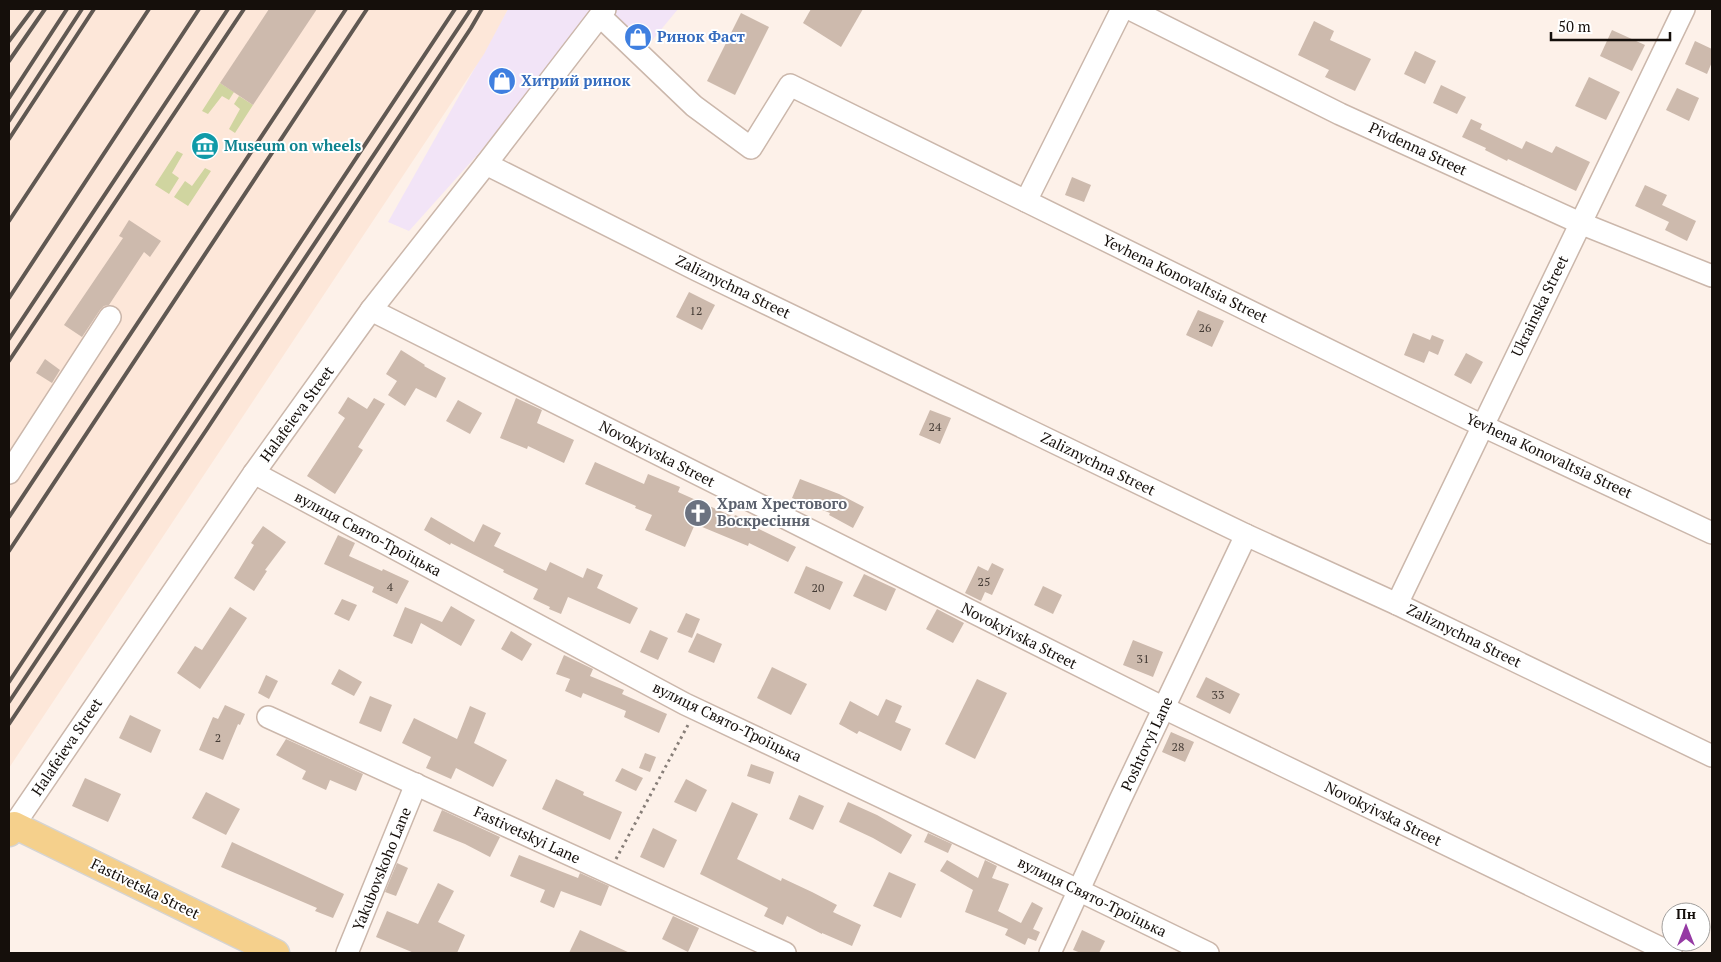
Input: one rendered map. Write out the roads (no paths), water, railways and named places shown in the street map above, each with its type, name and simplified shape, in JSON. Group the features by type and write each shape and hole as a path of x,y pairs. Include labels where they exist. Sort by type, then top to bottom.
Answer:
{"main road":[{"name":"Fastivetska Street","path":"12,829 276,953"}],"street":[{"path":"1026,201 1122,9"},
{"name":"Pivdenna Street","path":"1130,9 1340,114 1580,223 1712,276"},
{"name":"Ukrainska Street","path":"1398,604 1684,9"},
{"name":"Yevhena Konovaltsia Street","path":"602,12 694,106 751,148 790,85 1483,426 1712,533"},
{"name":"Halafeieva Street","path":"12,829 254,473 371,310 602,12"},
{"name":"Zaliznychna Street","path":"486,164 697,270 1246,535 1398,604 1712,756"},
{"name":"Novokyivska Street","path":"371,310 1164,708 1671,953"},
{"path":"9,473 110,317"},
{"name":"вулиця Свято-Троїцька","path":"254,473 697,709 1080,890 1208,953"},
{"name":"Poshtovyi Lane","path":"1050,953 1246,535"},
{"name":"Fastivetskyi Lane","path":"268,717 785,953"},
{"name":"Yakubovskoho Lane","path":"347,953 416,784"}],"railway":[{"path":"9,41 33,9"},
{"path":"9,61 45,9"},
{"path":"9,98 67,9"},
{"path":"9,121 82,9"},
{"path":"9,139 94,9"},
{"path":"9,221 149,9"},
{"path":"9,298 199,9"},
{"path":"9,339 228,9"},
{"path":"9,361 244,9"},
{"path":"9,517 346,9"},
{"path":"9,551 367,9"},
{"path":"9,682 455,9"},
{"path":"9,702 471,9"},
{"path":"9,724 207,429 482,9"}],"place":[{"name":"Ринок Фаст","path":"638,37"},
{"name":"Хитрий ринок","path":"502,81"},
{"name":"Museum on wheels","path":"205,146"},
{"name":"Храм Хрестового Воскресіння","path":"698,513"}]}
